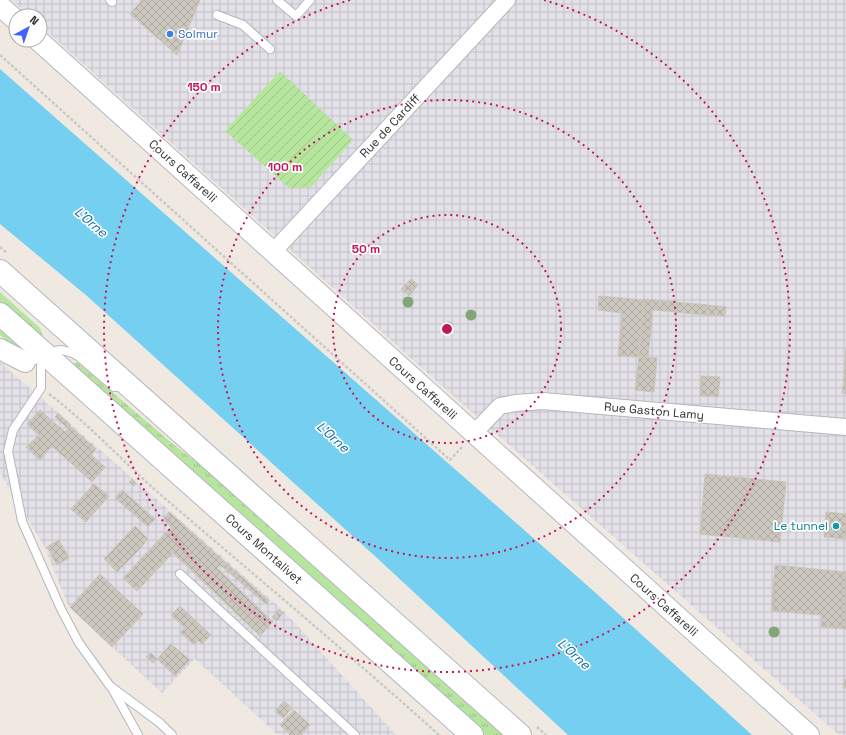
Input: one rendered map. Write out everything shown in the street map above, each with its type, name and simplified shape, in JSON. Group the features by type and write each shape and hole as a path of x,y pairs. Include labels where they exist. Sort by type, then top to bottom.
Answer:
{"main road":[{"path":"0,271 520,735"},
{"name":"Cours Montalivet","path":"0,314 42,362 472,735"}],"street":[{"name":"Rue de Cardiff","path":"273,252 507,0"},
{"path":"0,6 8,13"},
{"name":"Cours Caffarelli","path":"47,48 809,735"},
{"name":"Cours Montalivet","path":"0,349 42,362"},
{"name":"Rue Gaston Lamy","path":"474,434 500,406 516,402 543,401 846,427"}],"lane":[{"path":"277,0 296,16 310,0"},
{"path":"217,15 243,25 270,49"},
{"path":"129,386 114,387 78,356 61,350 42,362 42,388 13,430 8,451 19,513 61,609 79,643 110,686 138,735"},
{"path":"180,574 355,735"},
{"path":"110,686 160,723 172,735"}],"path":[{"path":"0,55 450,460"},
{"path":"45,391 76,415 150,486 376,678 439,735"}],"shaded area":[{"path":"12,0 846,0 846,735 839,735 442,386 48,32 48,8 21,8"},
{"path":"0,362 284,611 396,735 278,735 195,659 162,693 69,607 44,546 0,473"}],"green space":[{"path":"280,71 353,140 311,187 289,188 225,131"},
{"path":"0,292 40,328 43,336 38,336 0,303"},
{"path":"0,324 27,349 22,354 0,335"},
{"path":"77,362 173,444 245,500 508,735 485,735 73,368 72,364"}],"water":[{"name":"L'Orne","path":"0,69 598,595 752,735 568,735 377,558 87,296 0,224"}],"building":[{"name":"Solmur","path":"142,0 200,0 177,55 130,14"},
{"path":"411,279 418,285 409,296 401,289"},
{"path":"599,296 644,300 638,357 618,356 622,313 598,310"},
{"path":"644,299 707,305 706,315 653,310 648,357 639,356"},
{"path":"707,305 726,307 725,316 706,315"},
{"path":"846,349 846,387 843,386"},
{"path":"639,356 657,358 654,392 635,390"},
{"path":"701,376 720,377 718,397 700,396"},
{"path":"843,386 846,387 846,394 842,393"},
{"path":"40,410 65,432 70,426 96,449 91,455 105,467 92,482 52,446 40,460 26,447 39,435 27,424"},
{"path":"58,413 71,425 67,428 55,417"},
{"path":"705,474 786,482 780,542 700,534"},
{"path":"132,479 136,483 134,486 129,482"},
{"path":"94,484 109,496 86,522 71,509"},
{"path":"122,490 155,519 148,527 115,498"},
{"path":"169,512 224,561 217,568 273,622 260,636 173,553 137,591 123,578 171,527 163,519"},
{"name":"Le tunnel","path":"826,512 846,514 846,539 824,537"},
{"path":"135,526 148,539 138,551 134,548 118,565 121,568 117,572 104,559"},
{"path":"59,540 69,558 57,565 47,547"},
{"path":"134,548 138,551 121,568 118,565"},
{"path":"224,561 269,601 266,604 220,565"},
{"path":"775,565 846,572 846,629 821,627 822,615 771,611"},
{"path":"100,574 143,614 112,647 70,607"},
{"path":"180,606 211,635 202,644 171,615"},
{"path":"279,609 283,613 277,621 272,617"},
{"path":"185,628 198,641 194,645 180,632"},
{"path":"171,644 190,660 175,676 157,659"},
{"path":"151,653 157,659 153,663 146,657"},
{"path":"844,679 846,679 846,688 843,688"},
{"path":"284,701 292,708 283,718 275,711"},
{"path":"294,710 310,725 301,735 290,735 280,725"}],"place":[{"name":"Solmur","path":"170,34"},
{"name":"Le tunnel","path":"836,526"}]}
